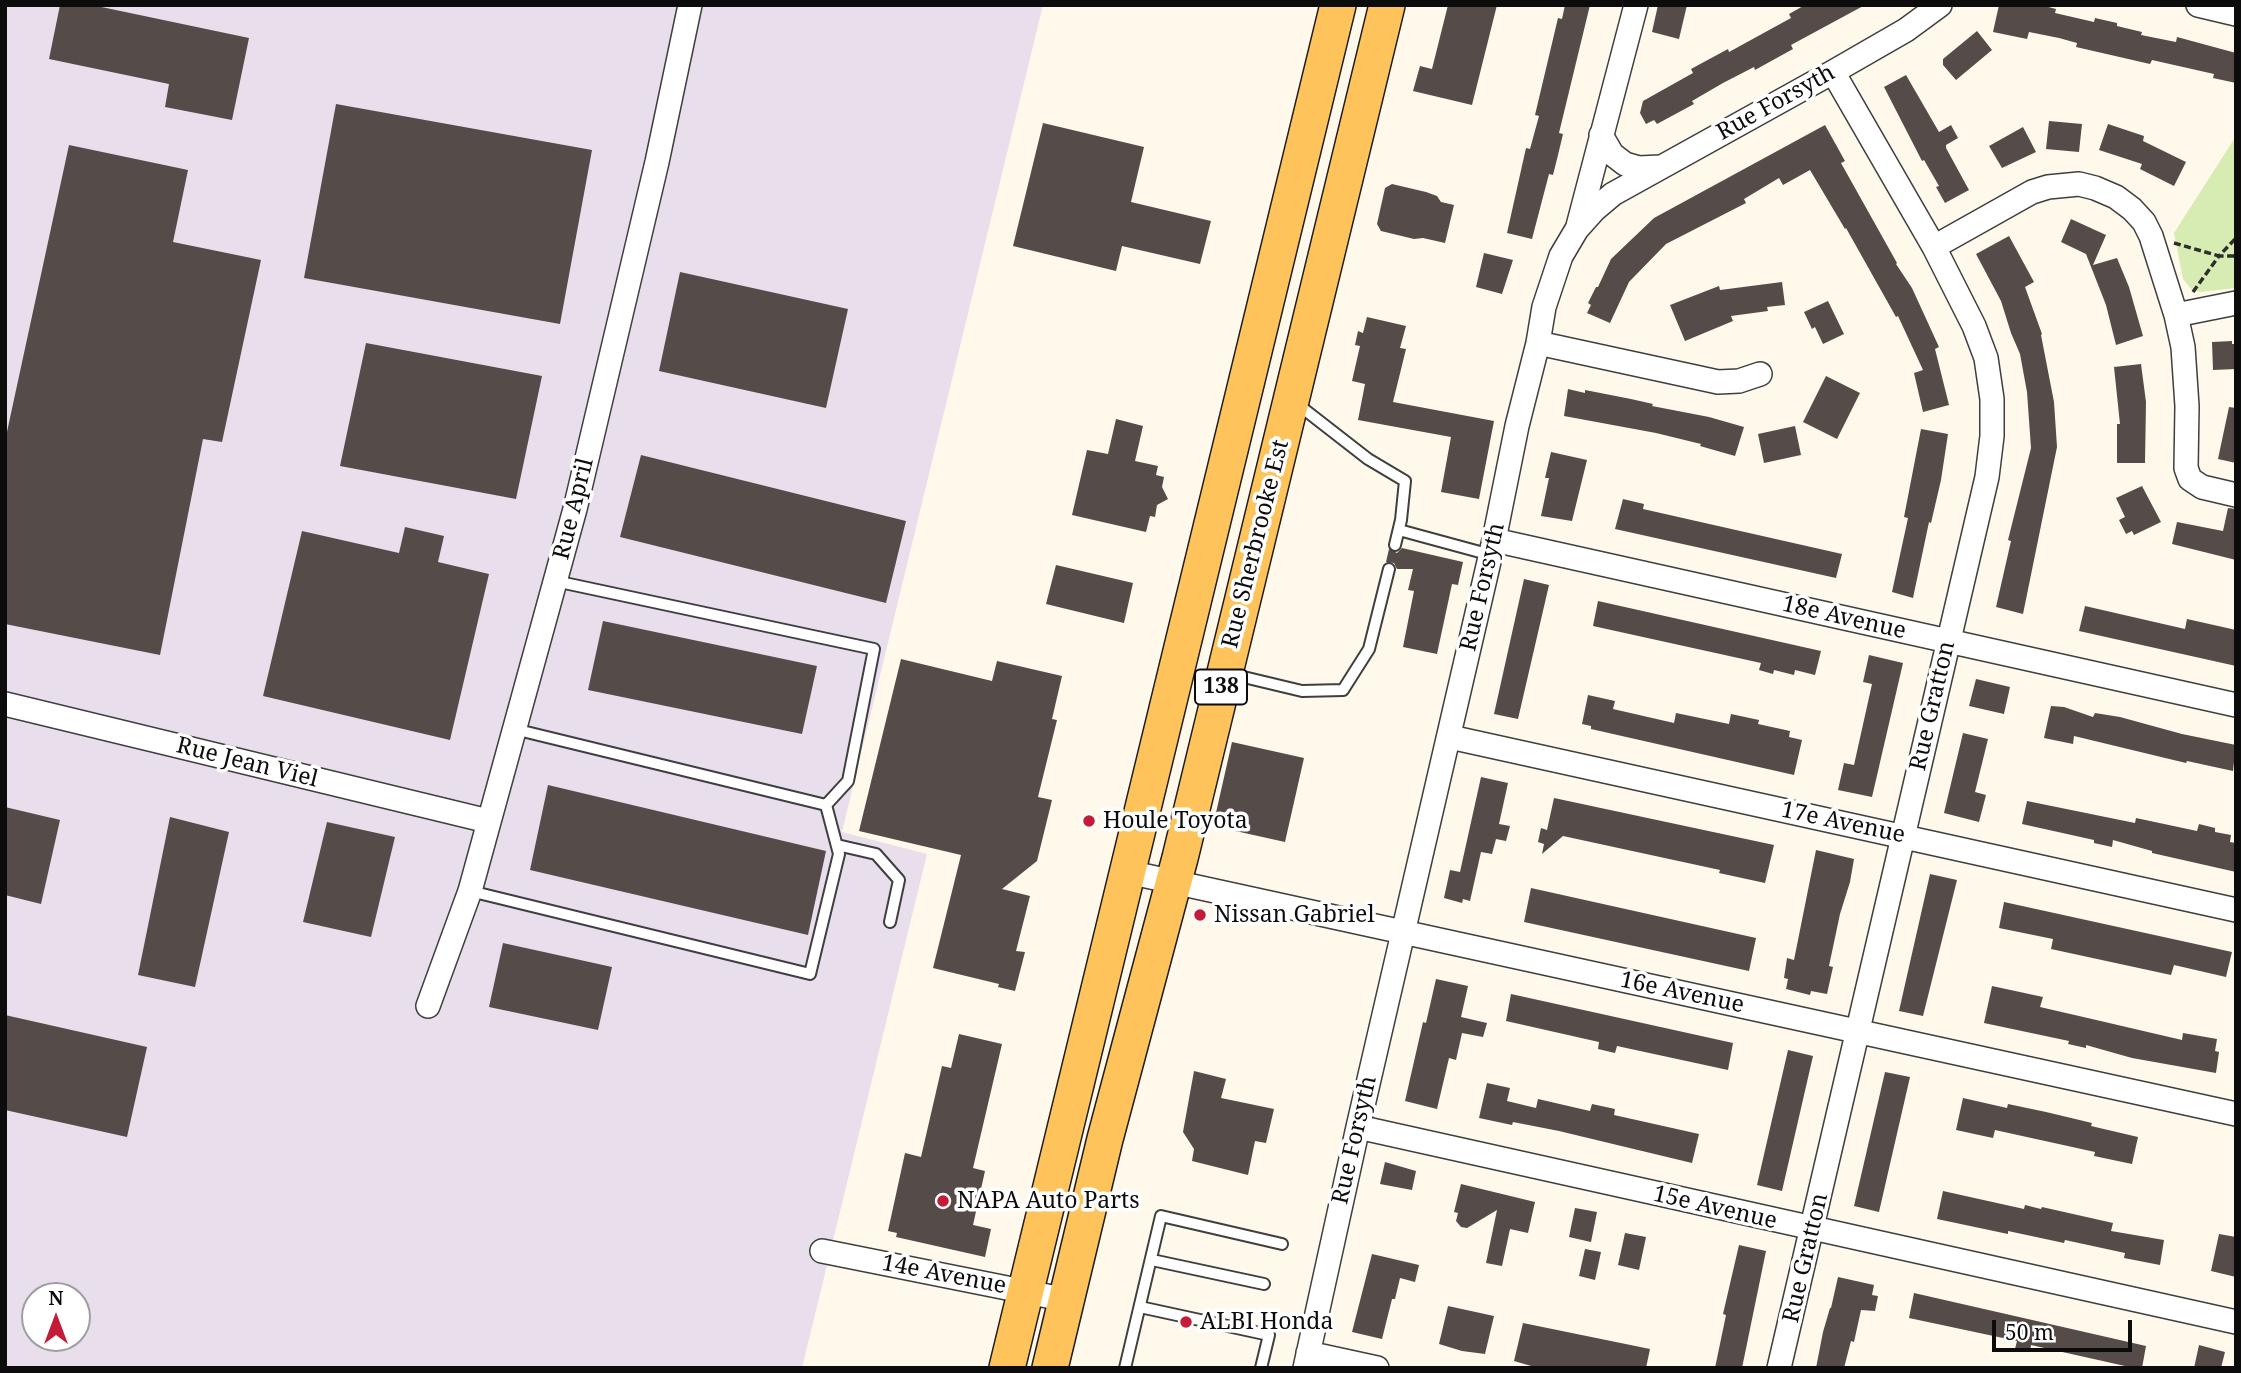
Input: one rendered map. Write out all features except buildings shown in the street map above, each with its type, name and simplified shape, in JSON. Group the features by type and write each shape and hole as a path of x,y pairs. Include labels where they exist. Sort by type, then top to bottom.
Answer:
{"main road":[{"name":"Rue Sherbrooke Est","path":"1007,1368 1338,5"},
{"name":"Rue Sherbrooke Est","path":"1050,1368 1105,1139 1174,882 1387,5"},
{"path":"1290,201 1336,213"},
{"path":"1250,369 1293,390"},
{"path":"1096,1006 1138,1016"},
{"path":"1066,1129 1105,1139"}],"street":[{"name":"Rue April","path":"428,1006 470,891 575,509 657,163 690,5"},
{"path":"1577,229 1636,5"},
{"name":"Rue Forsyth","path":"1307,1360 1358,1127 1450,737 1517,426 1550,284 1560,256 1577,229 1613,194 1906,30 1940,5"},
{"path":"2198,5 2236,14"},
{"name":"Rue Gratton","path":"1779,1368 1987,477 1992,436 1992,399 1986,358 1974,326 1934,247 1833,72"},
{"path":"1601,135 1612,154 1625,164 1639,168 1662,167"},
{"path":"1934,247 2032,192 2064,184 2095,188 2116,197 2138,215 2151,236 2176,315 2183,347 2187,406 2186,468 2190,480 2202,487 2236,495"},
{"path":"2176,315 2236,303"},
{"path":"1538,343 1718,382 1739,381 1759,373"},
{"name":"18e Avenue","path":"1492,547 1947,641 2236,705"},
{"name":"Rue Jean Viel","path":"5,704 488,821"},
{"name":"17e Avenue","path":"1450,737 2236,910"},
{"name":"16e Avenue","path":"1128,872 2236,1114"},
{"name":"15e Avenue","path":"1358,1127 2236,1322"},
{"name":"14e Avenue","path":"822,1251 1067,1300"},
{"path":"1307,1360 1377,1368"}],"lane":[{"path":"1293,390 1368,459 1405,481 1395,545"},
{"path":"1399,530 1492,547"},
{"path":"1224,672 1302,691 1343,690 1369,649 1389,569"},
{"path":"555,581 874,649 848,781 826,805"},
{"path":"514,729 826,805"},
{"path":"470,891 810,974 839,854 826,805"},
{"path":"837,845 876,855 899,880 890,922"},
{"path":"1125,1368 1161,1216 1282,1244"},
{"path":"1152,1260 1264,1284"},
{"path":"1140,1307 1269,1335 1261,1368"}],"path":[{"path":"2151,236 2220,256 2236,256"},
{"path":"2176,315 2236,238"}],"shaded area":[{"path":"5,5 1043,5 842,832 927,854 802,1368 5,1368"}],"green space":[{"path":"2236,136 2236,288 2200,292 2191,289 2183,279 2174,233"}],"place":[{"name":"Houle Toyota","path":"1089,821"},
{"name":"Nissan Gabriel","path":"1200,915"},
{"name":"NAPA Auto Parts","path":"943,1201"},
{"name":"ALBI Honda","path":"1186,1322"}]}
